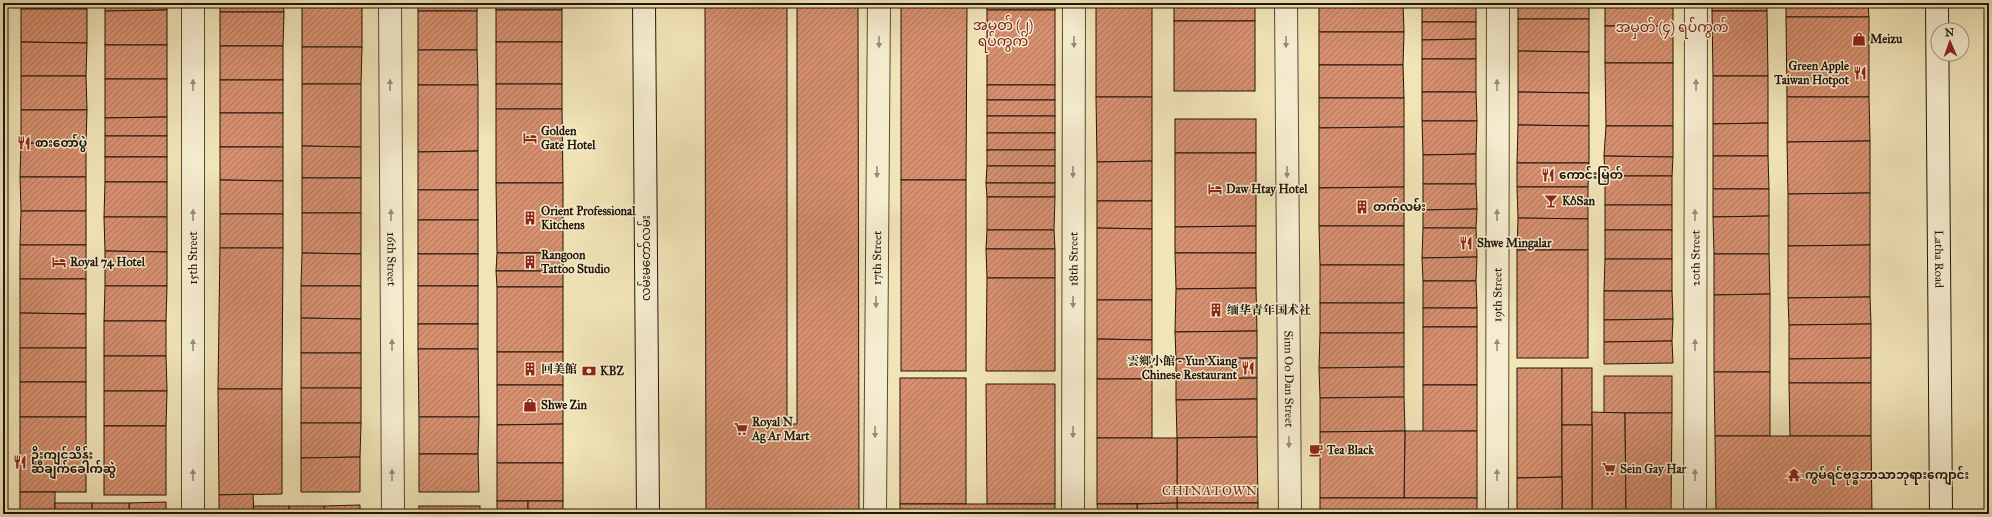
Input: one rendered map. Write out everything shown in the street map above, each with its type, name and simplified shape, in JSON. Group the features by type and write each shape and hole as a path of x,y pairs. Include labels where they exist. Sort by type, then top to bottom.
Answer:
{"street":[{"name":"15th Street","path":"193,3 193,514"},
{"name":"16th Street","path":"390,3 393,514"},
{"name":"လမ်းမတော်လမ်း","path":"644,3 648,514"},
{"name":"17th Street","path":"874,514 879,3"},
{"name":"18th Street","path":"1073,514 1074,3"},
{"name":"Sinn Oo Dan Street","path":"1286,3 1290,514"},
{"name":"19th Street","path":"1497,514 1498,3"},
{"name":"20th Street","path":"1695,514 1696,3"},
{"name":"Latha Road","path":"1937,3 1941,514"}],"building":[{"path":"21,3 87,3 87,9 21,9"},
{"path":"105,3 167,3 167,10 105,11"},
{"path":"220,3 283,3 284,12 220,12"},
{"path":"302,3 362,3 362,47 302,47"},
{"path":"418,3 478,3 477,11 418,11"},
{"path":"496,3 562,3 562,10 496,10"},
{"path":"706,3 858,3 858,5 705,5"},
{"path":"901,3 967,3 966,180 901,180"},
{"path":"987,3 1055,3 1055,10 987,10"},
{"path":"1096,3 1152,3 1152,97 1096,97"},
{"path":"1174,3 1255,3 1255,21 1174,21"},
{"path":"1319,3 1403,3 1404,32 1319,32"},
{"path":"1422,3 1476,3 1476,22 1422,22"},
{"path":"1518,3 1589,3 1589,19 1518,19"},
{"path":"1605,3 1673,3 1673,26 1605,26"},
{"path":"1712,3 1767,3 1767,11 1712,11"},
{"path":"1786,3 1868,3 1869,17 1786,17"},
{"path":"705,5 787,5 787,424 797,424 797,5 858,5 859,514 706,514"},
{"path":"21,9 87,9 87,43 21,42"},
{"path":"167,10 167,45 105,45 105,11"},
{"path":"496,10 562,10 562,42 496,42"},
{"path":"987,10 1055,10 1055,85 987,85"},
{"path":"418,11 477,11 477,50 418,50"},
{"path":"1712,11 1767,11 1768,76 1713,76"},
{"path":"220,12 284,12 283,46 220,46"},
{"path":"1786,17 1869,17 1869,97 1787,97"},
{"path":"1518,19 1589,19 1589,52 1518,51"},
{"path":"1174,21 1255,21 1255,91 1174,91"},
{"path":"1422,22 1476,22 1476,39 1422,40"},
{"path":"1605,26 1673,26 1673,63 1605,63"},
{"path":"1319,32 1404,32 1403,65 1319,65"},
{"path":"1476,39 1476,59 1422,59 1422,40"},
{"path":"21,42 87,43 86,76 21,76"},
{"path":"496,42 562,42 562,84 496,84"},
{"path":"105,45 167,45 167,79 105,79"},
{"path":"220,46 283,46 283,80 220,80"},
{"path":"302,47 362,47 361,84 302,84"},
{"path":"418,50 477,50 478,85 418,85"},
{"path":"1518,51 1589,52 1589,93 1518,92"},
{"path":"1422,59 1476,59 1476,92 1422,92"},
{"path":"1605,63 1673,63 1673,126 1606,126"},
{"path":"1319,65 1403,65 1404,98 1319,98"},
{"path":"21,76 86,76 87,110 21,110"},
{"path":"1713,76 1768,76 1768,123 1713,124"},
{"path":"105,79 167,79 167,117 105,118"},
{"path":"220,80 283,80 283,113 220,113"},
{"path":"302,84 361,84 361,147 302,146"},
{"path":"496,84 562,84 562,109 496,109"},
{"path":"418,85 478,85 478,151 418,152"},
{"path":"987,85 1055,85 1055,100 987,100"},
{"path":"1422,92 1476,92 1477,121 1422,121"},
{"path":"1518,92 1589,93 1589,126 1518,125"},
{"path":"1096,97 1152,97 1152,161 1097,162"},
{"path":"1787,97 1869,97 1870,141 1787,142"},
{"path":"1319,98 1404,98 1404,127 1319,128"},
{"path":"987,100 1055,100 1055,116 987,116"},
{"path":"496,109 562,109 563,183 496,183"},
{"path":"21,110 87,110 86,144 21,143"},
{"path":"220,113 283,113 283,147 220,147"},
{"path":"987,116 1055,116 1055,133 987,133"},
{"path":"167,117 167,136 105,136 105,118"},
{"path":"1175,119 1256,119 1256,153 1175,153"},
{"path":"1422,121 1477,121 1476,154 1423,155"},
{"path":"1768,123 1768,156 1713,156 1713,124"},
{"path":"1518,125 1589,126 1589,163 1517,163"},
{"path":"1606,126 1673,126 1673,157 1604,156"},
{"path":"1404,127 1404,187 1319,188 1319,128"},
{"path":"987,133 1055,133 1055,150 987,150"},
{"path":"105,136 167,136 167,157 105,157"},
{"path":"1870,141 1870,193 1788,194 1787,142"},
{"path":"21,143 86,144 86,177 20,177"},
{"path":"302,146 361,147 361,178 302,178"},
{"path":"220,147 283,147 283,181 220,180"},
{"path":"987,150 1055,150 1055,166 987,166"},
{"path":"478,151 478,190 418,190 418,152"},
{"name":"Daw Htay Hotel","path":"1175,153 1256,153 1256,226 1175,227"},
{"path":"1476,154 1476,184 1423,184 1423,155"},
{"path":"1604,156 1673,157 1672,176 1605,176"},
{"path":"1713,156 1768,156 1769,189 1713,189"},
{"path":"105,157 167,157 167,182 105,182"},
{"path":"1152,161 1152,201 1097,201 1097,162"},
{"path":"1517,163 1589,163 1588,187 1517,187"},
{"path":"987,166 1055,166 1055,183 986,183"},
{"path":"1605,176 1672,176 1672,205 1605,205"},
{"path":"20,177 86,177 86,211 21,211"},
{"path":"302,178 361,178 361,213 302,213"},
{"path":"220,180 283,181 283,214 220,214"},
{"path":"901,180 966,180 966,371 901,371"},
{"path":"105,182 167,182 167,217 104,217"},
{"name":"Orient Professional Kitchens","path":"496,183 563,183 563,253 497,253"},
{"path":"986,183 1055,183 1055,197 987,197"},
{"path":"1423,184 1476,184 1477,209 1423,210"},
{"name":"တက်လမ်း","path":"1404,187 1404,226 1319,226 1319,188"},
{"path":"1517,187 1588,187 1588,219 1518,218"},
{"path":"1713,189 1769,189 1769,216 1713,217"},
{"path":"418,190 478,190 478,220 418,220"},
{"path":"1870,193 1870,245 1788,246 1788,194"},
{"path":"987,197 1055,197 1054,230 987,230"},
{"path":"1097,201 1152,201 1152,229 1097,228"},
{"path":"1605,205 1672,205 1672,230 1605,230"},
{"path":"1477,209 1476,228 1423,228 1423,210"},
{"path":"21,211 86,211 86,245 20,245"},
{"path":"302,213 361,213 361,254 302,253"},
{"path":"220,214 283,214 283,248 220,248"},
{"path":"1769,216 1769,254 1714,254 1713,217"},
{"path":"104,217 167,217 167,252 105,251"},
{"path":"1518,218 1588,219 1588,250 1517,250"},
{"path":"418,220 478,220 478,254 418,254"},
{"path":"1256,226 1256,253 1175,253 1175,227"},
{"path":"1319,226 1404,226 1404,265 1320,265"},
{"path":"1097,228 1152,229 1152,300 1097,300"},
{"path":"1423,228 1476,228 1477,257 1422,258"},
{"path":"987,230 1054,230 1055,249 986,249"},
{"path":"1605,230 1672,230 1672,259 1605,259"},
{"path":"20,245 86,245 86,279 20,279"},
{"path":"1870,245 1870,297 1788,298 1788,246"},
{"path":"220,248 283,248 282,389 218,389"},
{"path":"986,249 1055,249 1055,278 987,278"},
{"path":"1517,250 1588,250 1588,358 1517,358"},
{"path":"105,251 167,252 167,286 105,286"},
{"path":"302,253 361,254 361,286 301,286"},
{"name":"Rangoon Tattoo Studio","path":"497,253 563,253 563,271 496,271"},
{"path":"1175,253 1256,253 1256,288 1176,289"},
{"path":"418,254 478,254 478,286 418,286"},
{"path":"1714,254 1769,254 1770,294 1714,295"},
{"path":"1477,257 1476,281 1423,281 1422,258"},
{"path":"1605,259 1672,259 1672,291 1604,291"},
{"path":"1320,265 1404,265 1404,303 1320,303"},
{"path":"496,271 563,271 563,287 497,287"},
{"path":"987,278 1055,278 1055,371 986,371"},
{"path":"20,279 86,279 86,314 20,313"},
{"path":"1423,281 1476,281 1477,308 1423,308"},
{"path":"105,286 167,286 166,321 104,321"},
{"path":"301,286 361,286 361,319 301,318"},
{"path":"418,286 478,286 478,324 418,324"},
{"path":"497,287 563,287 563,352 497,352"},
{"name":"缅华青年国术社","path":"1256,288 1257,331 1175,332 1176,289"},
{"path":"1604,291 1672,291 1673,319 1604,320"},
{"path":"1770,294 1770,372 1714,372 1714,295"},
{"path":"1870,297 1871,324 1789,325 1788,298"},
{"path":"1097,300 1152,300 1152,340 1097,339"},
{"path":"1320,303 1404,303 1404,333 1320,333"},
{"path":"1423,308 1477,308 1477,327 1423,327"},
{"path":"20,313 86,314 86,348 20,348"},
{"path":"301,318 361,319 361,353 301,353"},
{"path":"1673,319 1672,341 1604,342 1604,320"},
{"path":"104,321 166,321 166,356 104,356"},
{"path":"418,324 478,324 478,349 418,349"},
{"path":"1871,324 1871,358 1789,359 1789,325"},
{"path":"1423,327 1477,327 1477,385 1423,385"},
{"path":"1257,331 1257,358 1176,359 1175,332"},
{"path":"1320,333 1404,333 1404,367 1319,368"},
{"path":"1097,339 1152,340 1152,379 1097,379"},
{"path":"1672,341 1673,363 1604,364 1604,342"},
{"path":"20,348 86,348 86,382 20,382"},
{"path":"418,349 478,349 479,417 419,417"},
{"name":"回美館","path":"497,352 563,352 563,385 497,385"},
{"path":"301,353 361,353 361,388 301,388"},
{"path":"104,356 166,356 167,391 104,391"},
{"path":"1257,358 1257,378 1176,379 1176,359"},
{"path":"1871,358 1871,383 1789,383 1789,359"},
{"path":"1404,367 1404,397 1320,398 1319,368"},
{"path":"1517,368 1562,368 1562,477 1517,478"},
{"path":"1562,368 1592,368 1592,425 1562,425"},
{"path":"1714,372 1770,372 1770,436 1715,436"},
{"path":"1604,376 1672,376 1672,413 1604,413"},
{"path":"900,378 966,378 966,504 900,504"},
{"path":"1257,378 1257,399 1176,400 1176,379"},
{"path":"1097,379 1152,379 1152,438 1097,438"},
{"path":"20,382 86,382 86,417 20,417"},
{"path":"1789,383 1871,383 1871,436 1790,436"},
{"path":"986,384 1055,384 1055,504 987,504"},
{"name":"Shwe Zin","path":"497,385 563,385 563,424 497,425"},
{"path":"1423,385 1477,385 1477,431 1423,432"},
{"path":"301,388 361,388 361,423 301,423"},
{"path":"218,389 282,389 282,494 219,495"},
{"path":"104,391 167,391 166,426 104,426"},
{"path":"1404,397 1405,431 1320,432 1320,398"},
{"path":"1257,399 1257,437 1177,438 1176,400"},
{"name":"Sein Gay Har","path":"1592,412 1625,413 1626,514 1592,514"},
{"path":"1625,413 1672,413 1671,514 1626,514"},
{"path":"20,417 86,417 86,492 20,492"},
{"path":"419,417 479,417 478,454 419,454"},
{"path":"301,423 361,423 360,457 301,458"},
{"path":"563,424 563,463 497,463 497,425"},
{"path":"1562,425 1592,425 1592,514 1562,514"},
{"path":"104,426 166,426 166,495 104,495"},
{"path":"1405,431 1477,431 1477,498 1404,498"},
{"path":"1405,431 1404,498 1320,498 1320,432"},
{"name":"ကွမ်ရင်ဗုဒ္ဓဘာသာဘုရားကျောင်း","path":"1715,436 1871,436 1872,514 1716,514"},
{"path":"1257,437 1258,503 1177,503 1177,438"},
{"path":"1097,438 1177,438 1177,503 1097,504"},
{"path":"419,454 478,454 479,492 419,492"},
{"path":"360,457 360,492 301,492 301,458"},
{"path":"497,463 563,463 563,501 497,501"},
{"path":"1562,477 1562,514 1517,514 1517,478"},
{"path":"20,492 55,492 55,514 20,514"},
{"path":"253,494 254,514 219,514 219,495"},
{"path":"1320,498 1477,498 1477,514 1320,514"},
{"path":"497,501 528,501 528,514 497,514"},
{"path":"528,501 563,501 563,514 528,514"},
{"path":"166,502 166,514 129,514 129,503"},
{"path":"55,503 92,503 92,514 55,514"},
{"path":"92,503 129,503 129,514 92,514"},
{"path":"1177,503 1258,503 1258,514 1177,514"},
{"path":"1177,503 1177,514 1137,514 1137,504"},
{"path":"900,504 1055,504 1055,514 900,514"},
{"path":"1097,504 1137,504 1137,514 1098,514"},
{"path":"360,505 360,514 324,514 324,506"},
{"path":"253,506 289,506 289,514 254,514"},
{"path":"289,506 324,506 324,514 289,514"},
{"path":"419,506 480,506 480,514 419,514"}],"place":[{"name":"Meizu","path":"1859,39"},
{"name":"Green Apple Taiwan Hotpot","path":"1860,73"},
{"name":"Golden Gate Hotel","path":"530,138"},
{"name":"စားတော်ပွဲ","path":"24,143"},
{"name":"ကောင်းမြတ်","path":"1548,175"},
{"name":"Daw Htay Hotel","path":"1215,189"},
{"name":"KôSan","path":"1551,201"},
{"name":"တက်လမ်း","path":"1362,207"},
{"name":"Orient Professional Kitchens","path":"530,218"},
{"name":"Shwe Mingalar","path":"1466,243"},
{"name":"Royal 74 Hotel","path":"59,262"},
{"name":"Rangoon Tattoo Studio","path":"530,262"},
{"name":"缅华青年国术社","path":"1216,310"},
{"name":"雲鄉小館 - Yun Xiang Chinese Restaurant","path":"1248,368"},
{"name":"回美館","path":"530,369"},
{"name":"KBZ","path":"589,371"},
{"name":"Shwe Zin","path":"530,405"},
{"name":"Royal N Ag Ar Mart","path":"741,429"},
{"name":"Tea Black","path":"1316,450"},
{"name":"ဦးကျင်သိန်း ဆီချက်ခေါက်ဆွဲ","path":"20,462"},
{"name":"Sein Gay Har","path":"1609,469"},
{"name":"ကွမ်ရင်ဗုဒ္ဓဘာသာဘုရားကျောင်း","path":"1794,475"}],"district":[{"name":"အမှတ် (၄) ရပ်ကွက်","path":"1672,27"},
{"name":"အမှတ် (၂) ရပ်ကွက်","path":"1003,34"},
{"name":"CHINATOWN","path":"1210,491"}]}
